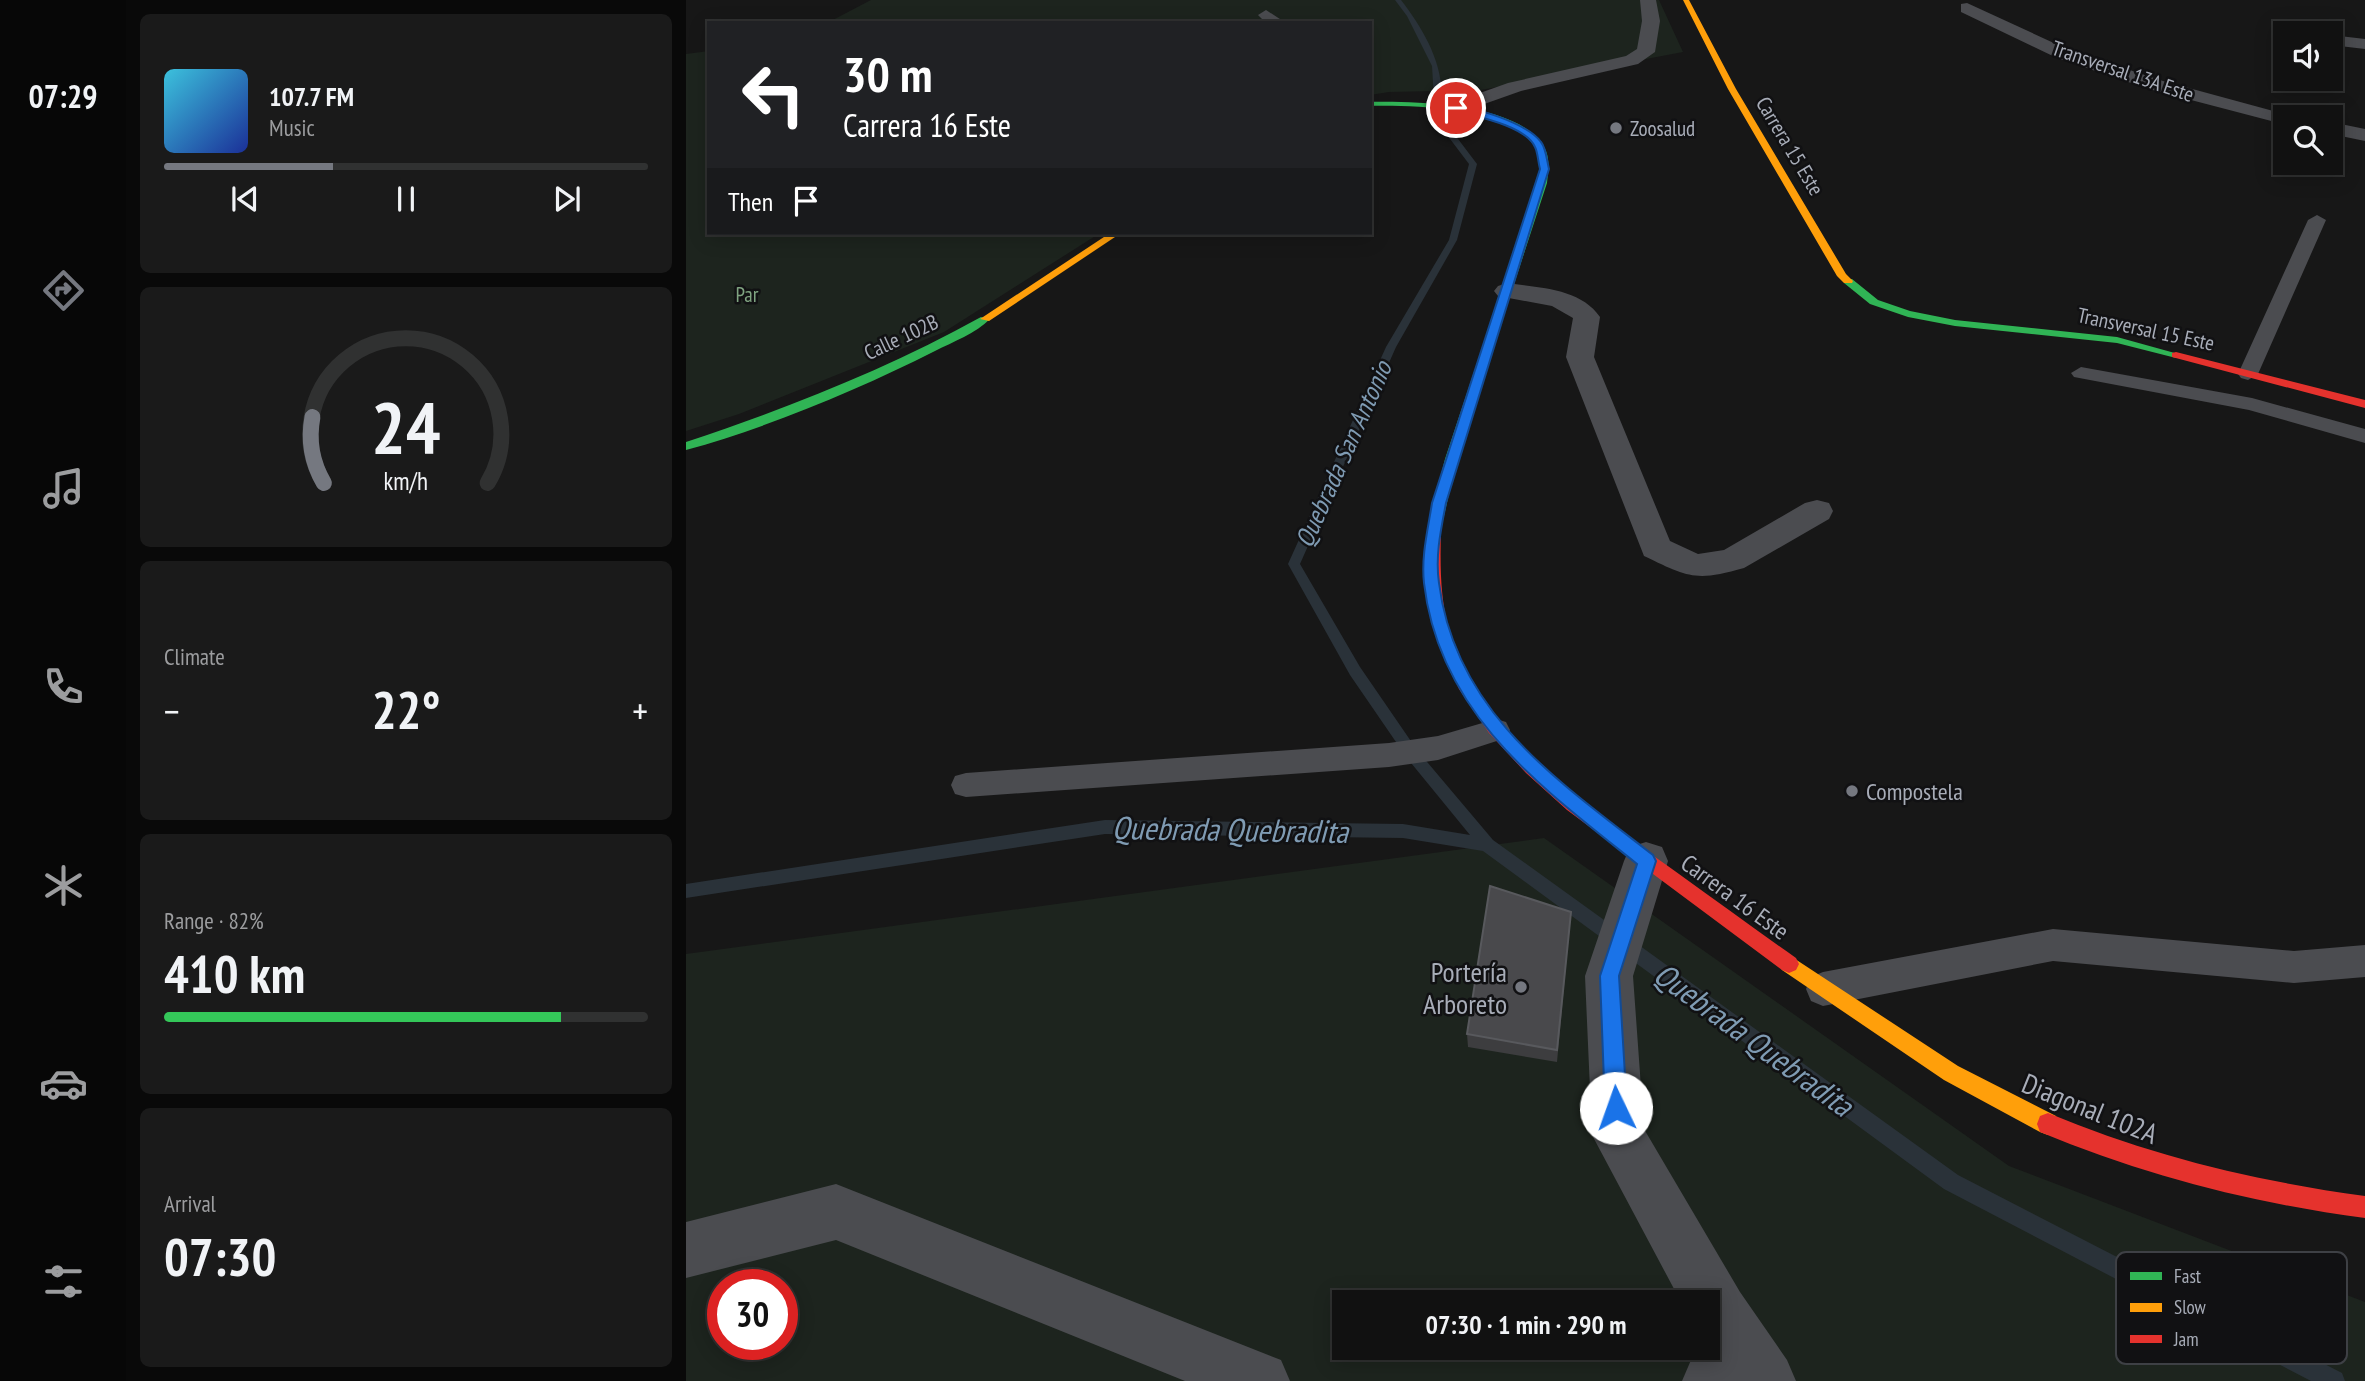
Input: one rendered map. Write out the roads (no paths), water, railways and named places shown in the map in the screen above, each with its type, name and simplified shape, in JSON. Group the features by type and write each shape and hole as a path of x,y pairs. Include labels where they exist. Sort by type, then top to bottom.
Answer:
{"main road":[{"name":"Carrera 15 Este","path":"1686,0 1732,89 1842,276 1874,302"},
{"name":"Carrera 16 Este","path":"1372,104 1413,103 1456,108 1506,122 1538,144 1543,154 1542,183 1439,503 1432,545 1431,582 1449,656 1469,695 1496,730 1557,790 1647,861 1823,989"},
{"name":"Calle 102B","path":"686,446 824,395 947,339 1002,308 1113,235"},
{"name":"Transversal 15 Este","path":"1874,302 1908,314 1955,323 2118,340 2365,404"},
{"name":"Diagonal 102A","path":"1823,989 1924,1056 2035,1119 2130,1157 2241,1186 2324,1203 2365,1207"}],"street":[{"path":"1456,108 1515,87 1632,60 1646,51 1651,21 1648,0"},
{"name":"Transversal 13A Este","path":"1967,8 2063,54 2156,85 2273,115"},
{"path":"2343,41 2365,44"},
{"path":"2343,130 2365,135"},
{"path":"1507,291 1565,302 1580,308 1587,317 1580,357 1656,548 1695,566 1732,560 1817,511"},
{"path":"1647,861 1609,976 1618,1135 1719,1313 1742,1373"},
{"path":"686,1250 836,1212 1261,1381"}],"lane":[{"path":"2248,374 2317,220"},
{"path":"2081,373 2252,404 2365,436"},
{"path":"966,785 1390,755 1438,748 1496,730"},
{"path":"1823,989 2053,945 2294,967 2365,961"}],"waterway":[{"name":"Quebrada San Antonio","path":"1398,0 1410,16 1435,66 1438,99"},
{"name":"Quebrada San Antonio","path":"1442,114 1445,127 1473,164 1453,240 1391,347 1294,564 1355,671 1412,754 1487,845"},
{"name":"Quebrada Quebradita","path":"686,891 1105,827 1403,831 1487,845"},
{"name":"Quebrada Quebradita","path":"1487,845 1951,1182 2116,1268"},
{"name":"Quebrada Quebradita","path":"2301,1364 2334,1381"}],"place":[{"name":"Zoosalud","path":"1616,128"},
{"name":"Compostela","path":"1852,791"},
{"name":"Portería Arboreto","path":"1521,987"}],"park label":[{"name":"Par","path":"747,294"}]}
